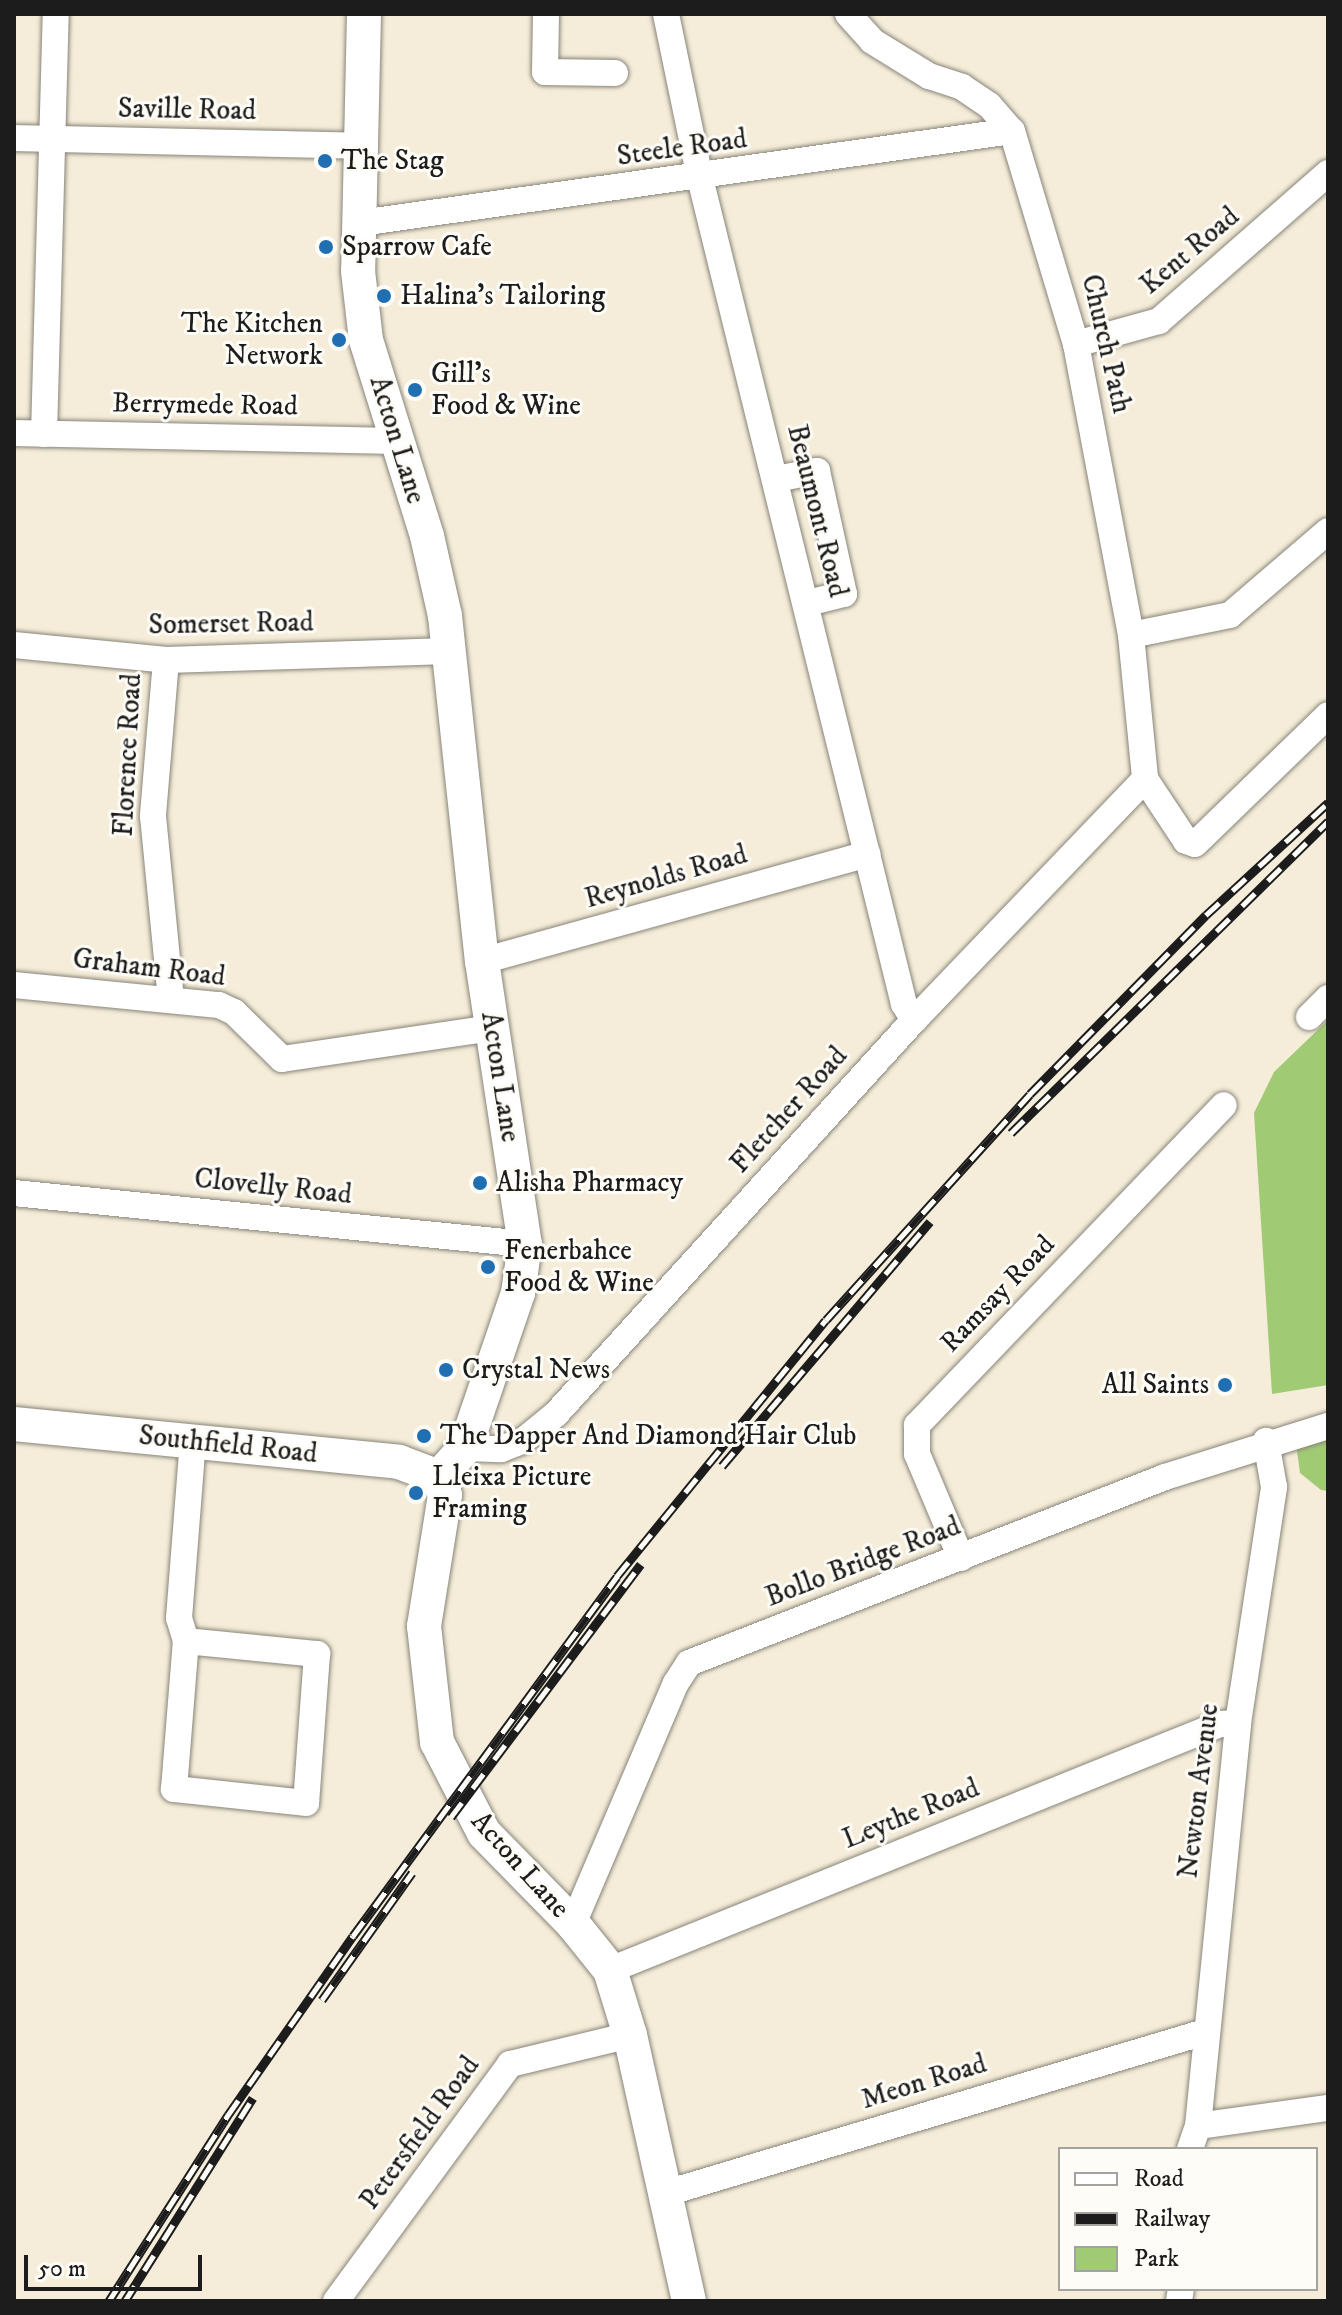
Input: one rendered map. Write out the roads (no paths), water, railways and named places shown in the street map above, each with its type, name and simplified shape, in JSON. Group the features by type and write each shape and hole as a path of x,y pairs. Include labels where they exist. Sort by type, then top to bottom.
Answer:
{"main road":[{"name":"Acton Lane","path":"364,14 358,146 358,271 366,340 427,536 449,651 451,706 482,961 525,1244 518,1293 465,1448 439,1477 445,1495 424,1626 437,1742 484,1833 573,1924 610,1970 630,2035 689,2301"},
{"name":"Southfield Road","path":"14,1424 399,1462 439,1477"}],"street":[{"path":"44,434 56,14"},
{"path":"546,14 545,72 615,73"},
{"name":"Beaumont Road","path":"666,14 700,178 904,1004 914,1020"},
{"name":"Church Path","path":"848,14 872,41 929,76 962,87 989,105 1012,131 1076,344 1131,635 1145,779"},
{"name":"Steele Road","path":"360,223 700,178 1012,131"},
{"name":"Saville Road","path":"14,138 358,146"},
{"name":"Kent Road","path":"1076,344 1159,321 1328,173"},
{"name":"Berrymede Road","path":"14,433 395,441"},
{"path":"776,479 817,471 844,594 807,603"},
{"path":"1131,635 1230,615 1328,531"},
{"name":"Somerset Road","path":"14,645 166,660 449,651"},
{"name":"Florence Road","path":"166,660 153,816 171,998"},
{"path":"1145,779 1186,841 1195,844 1328,715"},
{"name":"Fletcher Road","path":"465,1448 501,1449 524,1440 556,1414 914,1020 1145,779"},
{"name":"Reynolds Road","path":"482,961 867,854"},
{"name":"Graham Road","path":"14,985 171,998 234,1012 282,1059 493,1028"},
{"path":"1309,1017 1328,998"},
{"name":"Ramsay Road","path":"961,1558 917,1454 917,1425 1224,1105"},
{"name":"Clovelly Road","path":"14,1193 525,1244"},
{"name":"Bollo Bridge Road","path":"573,1924 676,1683 689,1663 1266,1441 1328,1426"},
{"name":"Newton Avenue","path":"1194,2137 1238,1723 1274,1487 1266,1441"},
{"path":"186,1641 317,1654 306,1803 174,1789 186,1641 179,1618 193,1442"},
{"name":"Leythe Road","path":"610,1970 1220,1724 1238,1723"},
{"name":"Meon Road","path":"663,2194 1205,2032"},
{"name":"Petersfield Road","path":"336,2301 510,2064 630,2035"},
{"path":"1194,2137 1328,2108"}],"railway":[{"path":"109,2301 228,2115 353,1936 617,1576 826,1320 1030,1094 1206,915 1328,803"},
{"path":"1011,1133 1328,821"},
{"path":"722,1466 930,1222"},
{"path":"451,1817 641,1564"},
{"path":"322,2000 412,1873"},
{"path":"125,2301 253,2098"}],"place":[{"name":"The Stag","path":"325,161"},
{"name":"Sparrow Cafe","path":"326,247"},
{"name":"Halina's Tailoring","path":"384,296"},
{"name":"The Kitchen Network","path":"339,340"},
{"name":"Gill's Food & Wine","path":"415,390"},
{"name":"Alisha Pharmacy","path":"480,1183"},
{"name":"Fenerbahce Food & Wine","path":"488,1267"},
{"name":"Crystal News","path":"446,1370"},
{"name":"All Saints","path":"1225,1385"},
{"name":"The Dapper And Diamond Hair Club","path":"424,1436"},
{"name":"Lleixa Picture Framing","path":"416,1493"}]}
